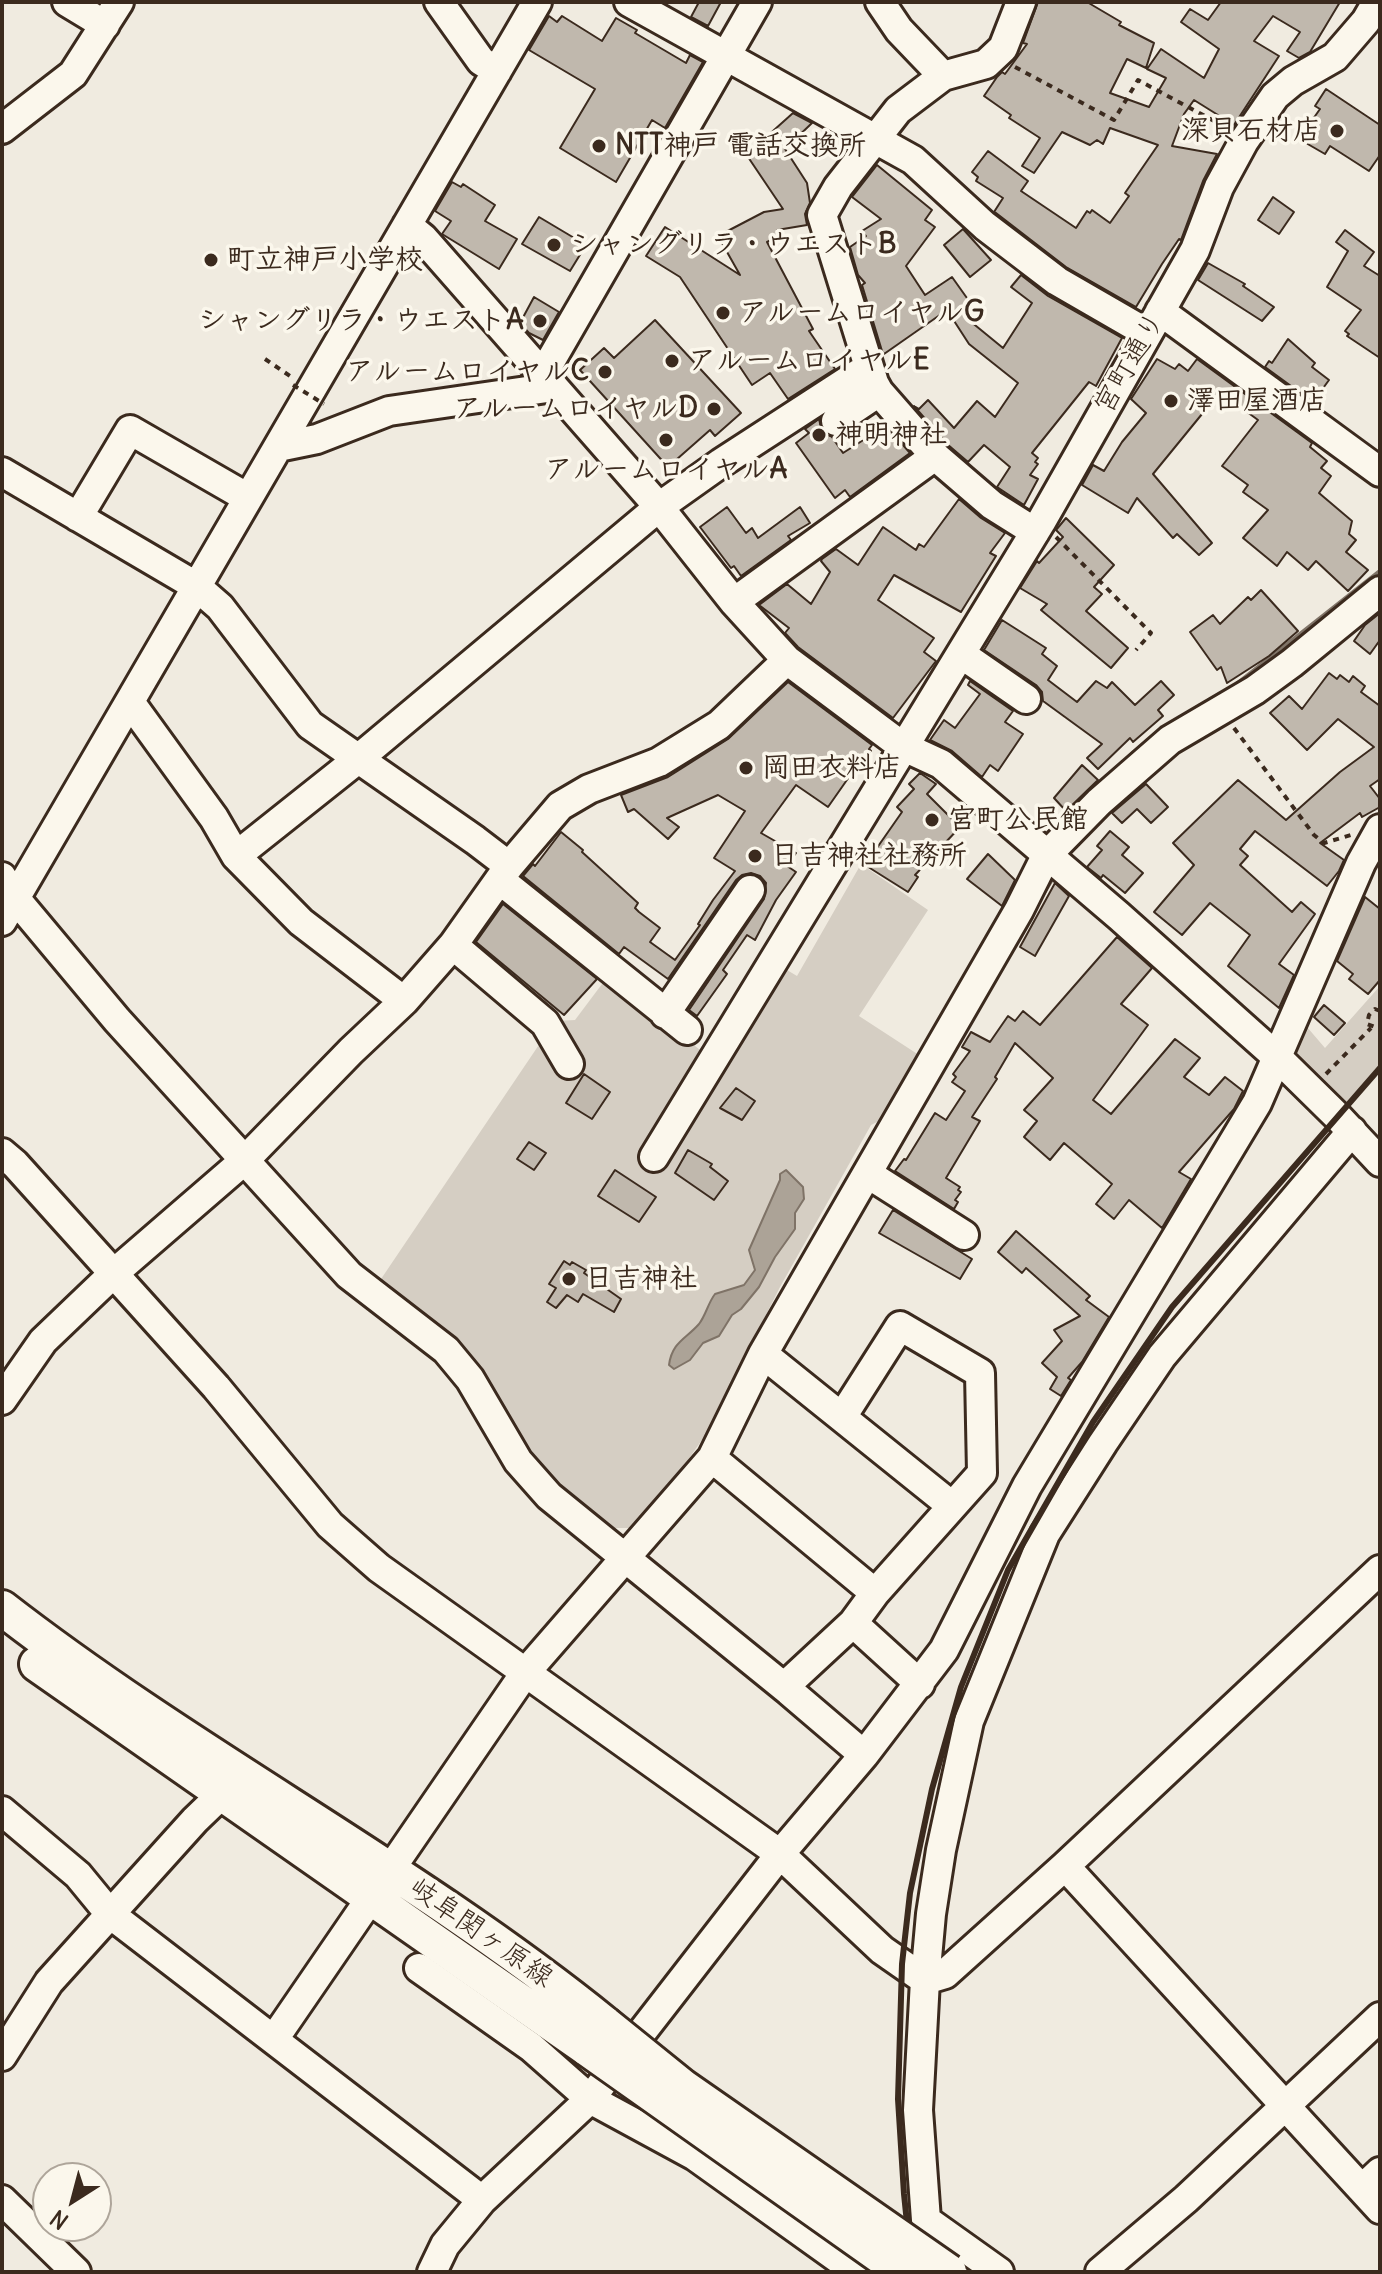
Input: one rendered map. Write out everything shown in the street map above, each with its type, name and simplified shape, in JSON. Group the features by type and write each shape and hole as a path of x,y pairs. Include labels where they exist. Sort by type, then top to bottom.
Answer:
{"main road":[{"name":"岐阜関ヶ原線","path":"2,1608 84,1668 391,1870 566,1992 596,2037 903,2272"},
{"name":"岐阜関ヶ原線","path":"2,1638 371,1897 596,2037 683,2087 949,2272"}],"street":[{"path":"2,129 73,74 112,14 67,2"},
{"path":"439,2 481,61 497,71"},
{"path":"537,2 130,702 6,899 349,1275 446,1350 470,1379 518,1461 549,1496 864,1755"},
{"path":"629,2 913,160 985,226 1057,281 1154,322 1380,472"},
{"path":"548,380 757,2"},
{"path":"880,2 899,30 943,76"},
{"path":"1021,2 1003,48 986,64 943,76 898,110 838,187 822,215 874,380 935,456 992,505 1038,527"},
{"name":"宮町通り","path":"654,1157 1038,527 1195,250 1219,187 1246,138 1275,96 1293,81 1335,57 1366,21 1377,2"},
{"path":"407,225 423,238 659,507 734,602 787,660 902,746 941,764 1119,916 1278,1058 1380,1162"},
{"path":"278,447 317,439 389,411 548,380"},
{"path":"836,421 874,380"},
{"path":"236,856 358,759 659,507 721,463 874,380"},
{"path":"78,517 130,430 248,498"},
{"path":"734,602 935,456"},
{"path":"2,472 196,586 220,607 310,725 475,840 504,873 676,1022 750,890"},
{"path":"274,2039 525,1673 712,1458 763,1354 1019,910 1046,856 1099,802 1170,740 1292,663 1380,591"},
{"path":"961,654 1026,699"},
{"path":"2,1400 43,1341 113,1274 246,1159 404,1001 453,945 504,873 560,806 589,789 659,762 719,725 787,660"},
{"path":"130,702 214,818 236,856 301,922 404,1001"},
{"path":"432,2272 445,2245 482,2200 590,2099 780,1854 864,1755 944,1650 1027,1486 1257,1103 1370,871 1377,834"},
{"path":"453,945 545,1023 569,1064"},
{"path":"999,2272 926,2220 918,2110 931,1914 941,1850 969,1721 1045,1534 1162,1356 1352,1131"},
{"path":"2,1153 216,1387 330,1525 379,1568 780,1854 882,1950 925,1980"},
{"path":"868,1174 964,1235"},
{"path":"784,1687 853,1623 875,1593 982,1473 980,1373 900,1326 842,1417"},
{"path":"763,1354 952,1506"},
{"path":"712,1458 875,1593"},
{"path":"925,1980 945,1974 1065,1866 1380,1570"},
{"path":"853,1623 920,1684"},
{"path":"2,2056 49,1982 222,1794"},
{"path":"2,1811 78,1875 110,1914 482,2200"},
{"path":"1065,1866 1286,2104 1374,2190"},
{"path":"419,1968 531,2047 590,2099 695,2156 857,2272"},
{"path":"1100,2272 1186,2199 1380,2017"},
{"path":"2,2200 76,2272"}],"path":[{"path":"995,56 1114,120 1138,80 1246,138"},
{"path":"265,359 290,376 286,381 324,404"},
{"path":"1038,527 1151,633 1136,650"},
{"path":"1221,710 1314,835 1324,843 1342,836 1377,834"},
{"path":"1380,1011 1375,1009 1369,1015 1367,1024 1380,1029"},
{"path":"1311,1090 1371,1028"}],"shaded area":[{"path":"861,864 928,910 859,1016 922,1057 891,1115 871,1125 780,1287 706,1434 672,1483 629,1528 612,1528 535,1464 475,1365 445,1329 379,1282 555,1021 575,1020 608,976 720,1066 782,967 797,976"},
{"path":"1380,986 1380,1064 1340,1111 1283,1054 1301,1020 1325,1048"},
{"path":"786,1170 803,1187 804,1199 795,1213 795,1229 759,1287 732,1315 719,1336 703,1343 690,1360 674,1369 669,1365 673,1351 699,1324 715,1294 744,1285 755,1270 749,1250 780,1174"}],"building":[{"path":"699,2 721,2 708,26 691,17"},
{"path":"1038,2 1087,2 1121,22 1119,25 1154,43 1146,68 1127,59 1110,93 1149,107 1166,78 1147,69 1161,49 1204,78 1219,49 1181,22 1190,9 1208,20 1221,2 1340,2 1310,52 1299,58 1287,51 1300,32 1273,16 1254,41 1279,56 1234,125 1194,100 1184,114 1172,146 1217,154 1203,181 1181,240 1136,307 1066,267 994,212 1003,198 976,181 978,177 972,172 988,151 1028,181 1021,191 1076,228 1087,211 1090,213 1092,210 1110,223 1129,196 1125,193 1158,145 1110,128 1103,144 1097,140 1090,145 1062,132 1034,173 1022,166 1040,138 1009,118 1011,115 984,96 1027,44 1023,43"},
{"path":"549,16 557,22 562,16 602,41 616,18 686,63 690,55 703,62 665,128 652,120 616,182 560,148 595,89 529,50"},
{"path":"1326,89 1380,125 1380,155 1369,171 1330,146 1325,154 1299,139 1320,109 1315,106"},
{"path":"793,113 812,123 785,149 807,183 810,203 805,214 807,225 777,230 780,236 767,242 813,329 809,331 835,369 788,399 770,373 752,385 680,277 646,256 665,227 740,275 718,236 764,212 783,209 748,157 769,143 764,139"},
{"path":"877,165 932,210 925,220 935,227 906,266 925,295 952,277 979,315 970,321 1003,348 1032,303 1011,287 1021,275 1048,296 1122,338 1096,386 1089,382 1032,453 1038,458 1035,462 1038,464 1030,475 1038,479 1024,505 997,487 1010,467 984,445 968,462 947,444 914,406 919,409 928,400 954,428 977,401 995,417 1018,383 969,344 947,310 884,354 882,351 862,285 865,283 858,275 850,247 866,236 862,231 881,219 852,197"},
{"path":"452,182 461,187 463,184 495,205 485,221 517,239 499,269 442,234 451,221 435,211"},
{"path":"1273,197 1294,212 1279,234 1258,220"},
{"name":"シャングリラ・ウエストB","path":"539,217 586,245 570,271 522,244"},
{"path":"963,229 991,260 970,277 944,245"},
{"path":"1345,230 1374,252 1364,266 1380,276 1380,358 1347,336 1349,334 1345,331 1361,310 1327,287 1348,251 1336,242"},
{"path":"1208,263 1245,284 1243,286 1274,307 1262,321 1198,280"},
{"name":"シャングリラ・ウエストA","path":"534,297 559,312 543,340 529,333 520,323"},
{"path":"655,320 741,413 715,436 710,430 668,467 580,370 604,348 614,358"},
{"path":"1288,339 1315,363 1312,367 1329,380 1313,402 1265,367 1269,361 1272,363"},
{"path":"1157,359 1175,369 1179,364 1188,371 1197,359 1312,443 1310,447 1327,461 1321,468 1331,476 1319,493 1352,521 1349,534 1356,540 1346,552 1368,570 1348,591 1316,561 1308,570 1287,552 1277,566 1243,538 1268,510 1243,492 1248,485 1222,466 1258,420 1220,392 1153,474 1212,543 1199,555 1177,534 1173,538 1137,498 1128,513 1082,485 1093,465 1104,471 1122,442 1146,413 1131,399"},
{"path":"819,419 822,431 832,437 843,453 865,439 868,442 887,427 910,453 850,497 845,490 835,498 796,443 809,433 805,429"},
{"path":"959,499 1005,533 990,553 996,556 961,612 894,575 878,600 934,638 924,652 936,661 893,718 798,647 785,633 789,628 759,605 787,584 811,604 830,572 822,559 836,549 858,565 883,527 916,550 919,544 924,547"},
{"path":"727,507 746,533 752,528 758,538 800,507 810,523 788,536 791,540 741,576 734,566 731,568 700,527"},
{"path":"1066,518 1114,565 1094,587 1102,594 1086,611 1128,648 1111,668 1041,610 1047,604 1020,588 1037,561 1039,563 1063,537 1056,530"},
{"path":"1261,590 1298,631 1269,656 1227,683 1221,667 1217,670 1190,632 1213,615 1220,624 1248,597 1251,600"},
{"path":"1380,613 1380,640 1370,654 1354,641 1365,625"},
{"path":"1002,620 1046,648 1042,654 1057,666 1048,680 1077,702 1096,681 1107,688 1112,682 1135,705 1161,681 1174,695 1158,710 1163,716 1133,742 1130,738 1098,769 1087,758 1102,744 1043,701 1042,692 1036,685 984,650"},
{"path":"1329,673 1337,679 1340,675 1349,682 1353,676 1365,686 1361,692 1380,706 1380,779 1370,786 1380,799 1380,807 1362,817 1360,813 1320,843 1344,860 1327,886 1255,831 1240,849 1248,856 1240,865 1292,912 1301,902 1315,914 1279,964 1294,975 1279,1008 1228,966 1250,935 1210,903 1182,935 1154,912 1194,865 1173,843 1238,780 1286,820 1340,772 1374,747 1338,719 1307,750 1270,713 1289,696 1302,709"},
{"path":"970,681 1013,711 1005,722 1023,734 998,771 990,765 982,777 952,751 930,740 944,720 955,728 980,694 968,685"},
{"path":"788,682 872,745 871,751 828,807 796,785 761,833 796,853 787,866 796,872 776,900 755,940 747,935 723,970 727,974 697,1016 689,1010 764,899 766,883 760,876 751,873 736,880 668,979 624,947 619,954 523,876 533,864 535,866 561,832 638,903 635,908 660,928 650,942 675,960 735,871 714,858 745,811 718,795 667,818 679,827 668,839 634,809 628,812 621,795 668,777 728,739"},
{"path":"1082,765 1098,780 1066,811 1054,798"},
{"path":"920,773 936,784 927,794 960,827 915,875 918,877 908,892 865,865 902,812 897,807 914,789 909,784"},
{"path":"1146,784 1168,807 1151,823 1137,809 1122,823 1112,813"},
{"path":"1110,831 1129,847 1122,855 1143,873 1125,893 1103,875 1101,878 1087,867 1102,850 1097,846"},
{"path":"988,854 1015,880 1002,906 967,879"},
{"path":"1055,883 1069,896 1035,956 1020,947"},
{"path":"1365,897 1380,909 1380,980 1368,994 1349,979 1353,974 1337,961"},
{"path":"503,904 597,979 564,1015 476,942"},
{"path":"1117,937 1152,968 1121,1004 1148,1025 1093,1100 1111,1114 1175,1039 1200,1058 1184,1077 1209,1095 1225,1077 1243,1091 1234,1109 1179,1172 1191,1179 1162,1228 1129,1200 1114,1219 1096,1204 1112,1184 1064,1143 1050,1160 1024,1137 1037,1121 1024,1110 1053,1078 1015,1043 995,1077 997,1079 972,1117 980,1121 946,1178 960,1187 954,1209 895,1171 906,1160 935,1113 946,1120 965,1091 952,1082 956,1077 953,1074 970,1051 962,1047 971,1032 990,1042 1008,1016 1015,1021 1023,1011 1040,1025"},
{"path":"1324,1005 1345,1023 1334,1035 1314,1017"},
{"path":"584,1074 610,1092 592,1119 566,1103"},
{"path":"736,1088 755,1101 742,1120 720,1108"},
{"path":"529,1142 546,1153 534,1170 517,1159"},
{"path":"688,1150 712,1164 710,1167 728,1181 714,1200 675,1173"},
{"path":"615,1170 656,1197 639,1222 598,1196"},
{"path":"893,1210 972,1259 960,1279 879,1233"},
{"path":"1016,1231 1090,1296 1086,1300 1109,1317 1082,1362 1068,1378 1071,1380 1061,1396 1050,1389 1057,1377 1042,1363 1062,1341 1054,1330 1080,1316 1026,1268 1022,1273 998,1252"},
{"path":"564,1261 586,1270 584,1273 621,1299 614,1312 583,1294 578,1302 567,1295 556,1308 547,1302 556,1288 549,1284"}],"waterway":[{"path":"1238,684 1380,572"},
{"path":"1132,755 1157,734"},
{"path":"1039,899 1050,881"}],"railway":[{"path":"912,2272 898,2099 902,1964 910,1893 932,1789 961,1687 1008,1570 1093,1422 1172,1307 1380,1068"}],"place":[{"name":"深貝石材店","path":"1337,131"},
{"name":"NTT神戸 電話交換所","path":"599,146"},
{"name":"シャングリラ・ウエストB","path":"554,245"},
{"name":"町立神戸小学校","path":"211,260"},
{"name":"アルームロイヤルG","path":"723,313"},
{"name":"シャングリラ・ウエストA","path":"540,321"},
{"name":"アルームロイヤルE","path":"672,361"},
{"name":"アルームロイヤルC","path":"605,372"},
{"name":"澤田屋酒店","path":"1171,401"},
{"name":"アルームロイヤルD","path":"714,409"},
{"name":"神明神社","path":"819,435"},
{"name":"アルームロイヤルA","path":"666,440"},
{"name":"岡田衣料店","path":"746,768"},
{"name":"宮町公民館","path":"932,820"},
{"name":"日吉神社社務所","path":"755,856"},
{"name":"日吉神社","path":"569,1279"}]}
